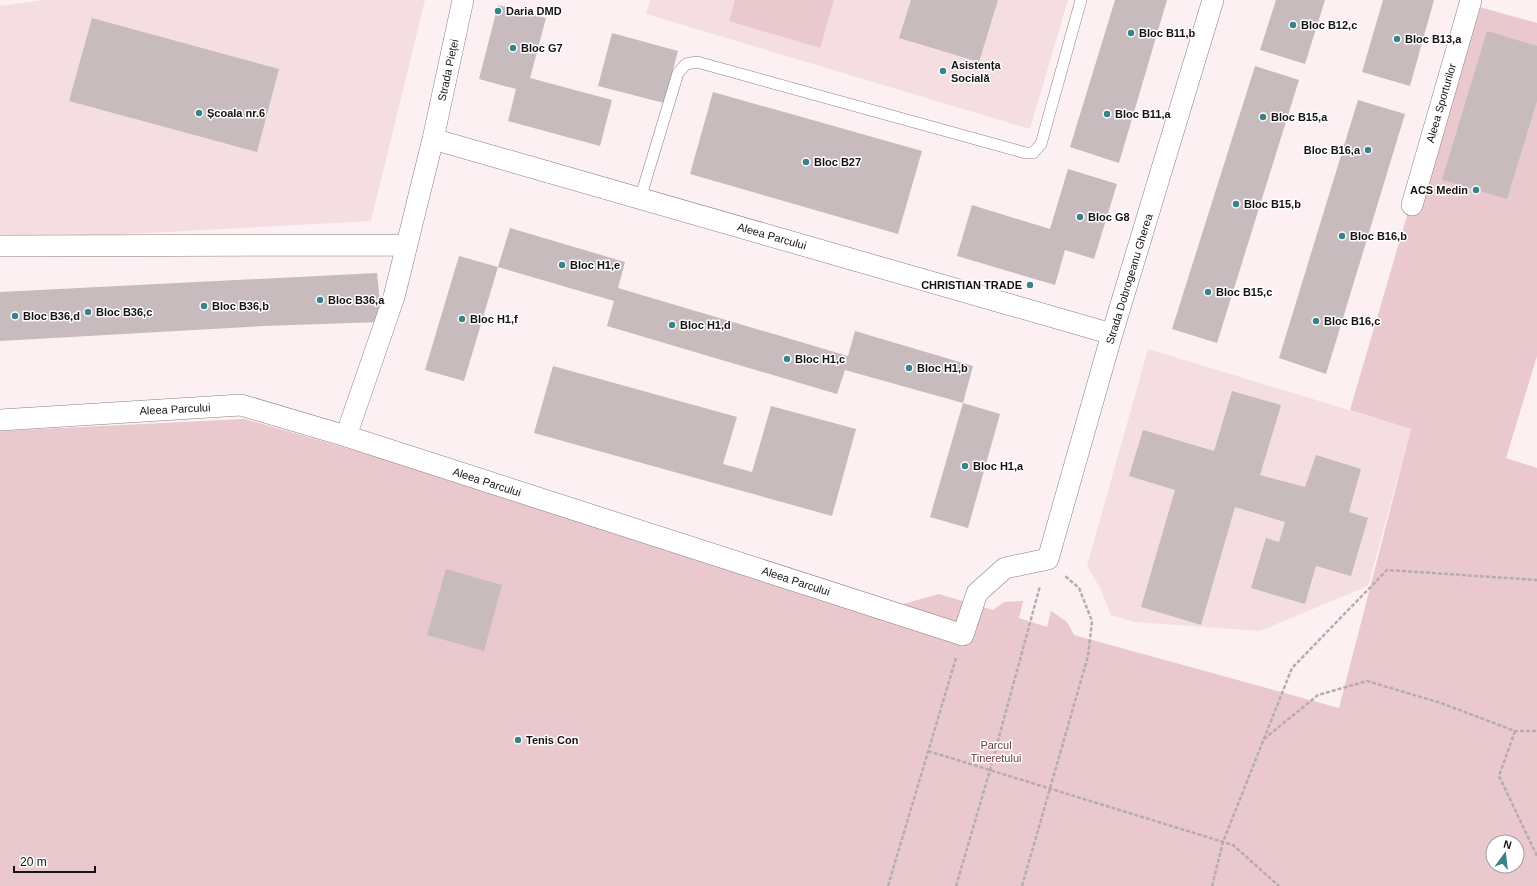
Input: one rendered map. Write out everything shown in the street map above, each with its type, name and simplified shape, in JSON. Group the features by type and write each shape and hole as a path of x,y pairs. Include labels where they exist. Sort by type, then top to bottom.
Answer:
{"street":[{"name":"Strada Pieței","path":"346,436 394,297 433,139 463,0"},
{"name":"Strada Dobrogeanu Gherea","path":"1048,559 1112,334 1213,0"},
{"name":"Aleea Sporturilor","path":"1412,205 1471,0"},
{"name":"Aleea Parcului","path":"433,139 1112,334"},
{"path":"0,246 406,245"},
{"name":"Aleea Parcului","path":"0,420 241,405 346,436 963,635"},
{"path":"963,635 977,593 1006,568 1048,559"}],"lane":[{"path":"640,199 678,73 686,64 697,62 1026,153 1033,153 1041,144 1081,0"}],"path":[{"path":"956,886 990,770 1048,559 1079,588 1092,621 1088,656 1022,886"},
{"path":"1212,886 1223,842 1292,668 1387,570 1537,580"},
{"path":"888,886 963,635"},
{"path":"1264,740 1318,695 1367,681 1440,703 1515,730 1537,731"},
{"path":"1515,730 1499,776 1537,856"},
{"path":"928,751 1233,845 1279,886"}],"shaded area":[{"name":"Școala nr.6","path":"44,0 425,0 371,221 0,241 0,6"},
{"name":"Asistența Socială","path":"650,0 1068,0 1030,129 646,14"},
{"path":"1148,349 1411,429 1368,586 1260,631 1134,622 1111,615 1101,590 1087,566"}],"green space":[{"path":"735,0 834,0 820,48 729,21"},
{"name":"Parcul Tineretului","path":"1469,4 1537,23 1537,356 1506,458 1537,468 1537,886 0,886 0,431 245,419 896,606 939,594 993,610 1004,602 1023,601 1019,618 1047,627 1051,611 1067,622 1074,635 1339,708 1411,429 1350,410"}],"building":[{"path":"911,0 998,0 979,62 899,38"},
{"path":"1115,0 1167,0 1119,163 1070,147"},
{"name":"Bloc B12,c","path":"1276,0 1325,0 1305,64 1260,50"},
{"name":"Bloc B13,a","path":"1383,0 1434,0 1410,86 1362,72"},
{"name":"Bloc G7","path":"498,5 546,18 530,78 612,100 600,146 508,121 516,89 479,79"},
{"path":"92,18 279,69 257,152 69,101"},
{"path":"1487,31 1537,46 1537,101 1507,199 1442,180"},
{"path":"612,33 678,51 664,103 598,86"},
{"path":"1255,66 1299,80 1217,343 1172,329"},
{"name":"Bloc B27","path":"713,92 922,151 898,234 690,174"},
{"path":"1358,100 1405,114 1326,374 1279,358"},
{"name":"Bloc G8","path":"1068,169 1117,184 1094,259 1065,250 1055,285 957,256 972,205 1050,229"},
{"path":"510,228 625,262 618,288 848,356 855,331 973,366 963,403 845,370 837,394 607,326 614,301 498,267"},
{"name":"Bloc H1,f","path":"459,256 498,267 464,381 425,370"},
{"path":"377,273 382,322 263,326 0,341 0,292"},
{"path":"553,366 737,417 723,464 752,472 771,406 856,429 832,516 534,433"},
{"path":"1232,391 1281,405 1260,475 1305,487 1316,455 1361,469 1349,512 1368,518 1351,576 1316,566 1305,604 1251,588 1266,538 1279,542 1285,522 1235,507 1201,625 1141,607 1175,490 1129,476 1143,430 1214,451"},
{"name":"Bloc H1,a","path":"963,403 1000,414 968,528 930,517"},
{"path":"446,569 502,585 484,651 427,635"}],"place":[{"name":"Daria DMD","path":"498,11"},
{"name":"Bloc B12,c","path":"1293,25"},
{"name":"Bloc B11,b","path":"1131,33"},
{"name":"Bloc B13,a","path":"1397,39"},
{"name":"Bloc G7","path":"513,48"},
{"name":"Asistența Socială","path":"943,71"},
{"name":"Școala nr.6","path":"199,113"},
{"name":"Bloc B11,a","path":"1107,114"},
{"name":"Bloc B15,a","path":"1263,117"},
{"name":"Bloc B16,a","path":"1368,150"},
{"name":"Bloc B27","path":"806,162"},
{"name":"ACS Medin","path":"1476,190"},
{"name":"Bloc B15,b","path":"1236,204"},
{"name":"Bloc G8","path":"1080,217"},
{"name":"Bloc B16,b","path":"1342,236"},
{"name":"Bloc H1,e","path":"562,265"},
{"name":"CHRISTIAN TRADE","path":"1030,285"},
{"name":"Bloc B15,c","path":"1208,292"},
{"name":"Bloc B36,a","path":"320,300"},
{"name":"Bloc B36,b","path":"204,306"},
{"name":"Bloc B36,c","path":"88,312"},
{"name":"Bloc B36,d","path":"15,316"},
{"name":"Bloc H1,f","path":"462,319"},
{"name":"Bloc B16,c","path":"1316,321"},
{"name":"Bloc H1,d","path":"672,325"},
{"name":"Bloc H1,c","path":"787,359"},
{"name":"Bloc H1,b","path":"909,368"},
{"name":"Bloc H1,a","path":"965,466"},
{"name":"Tenis Con","path":"518,740"}]}
